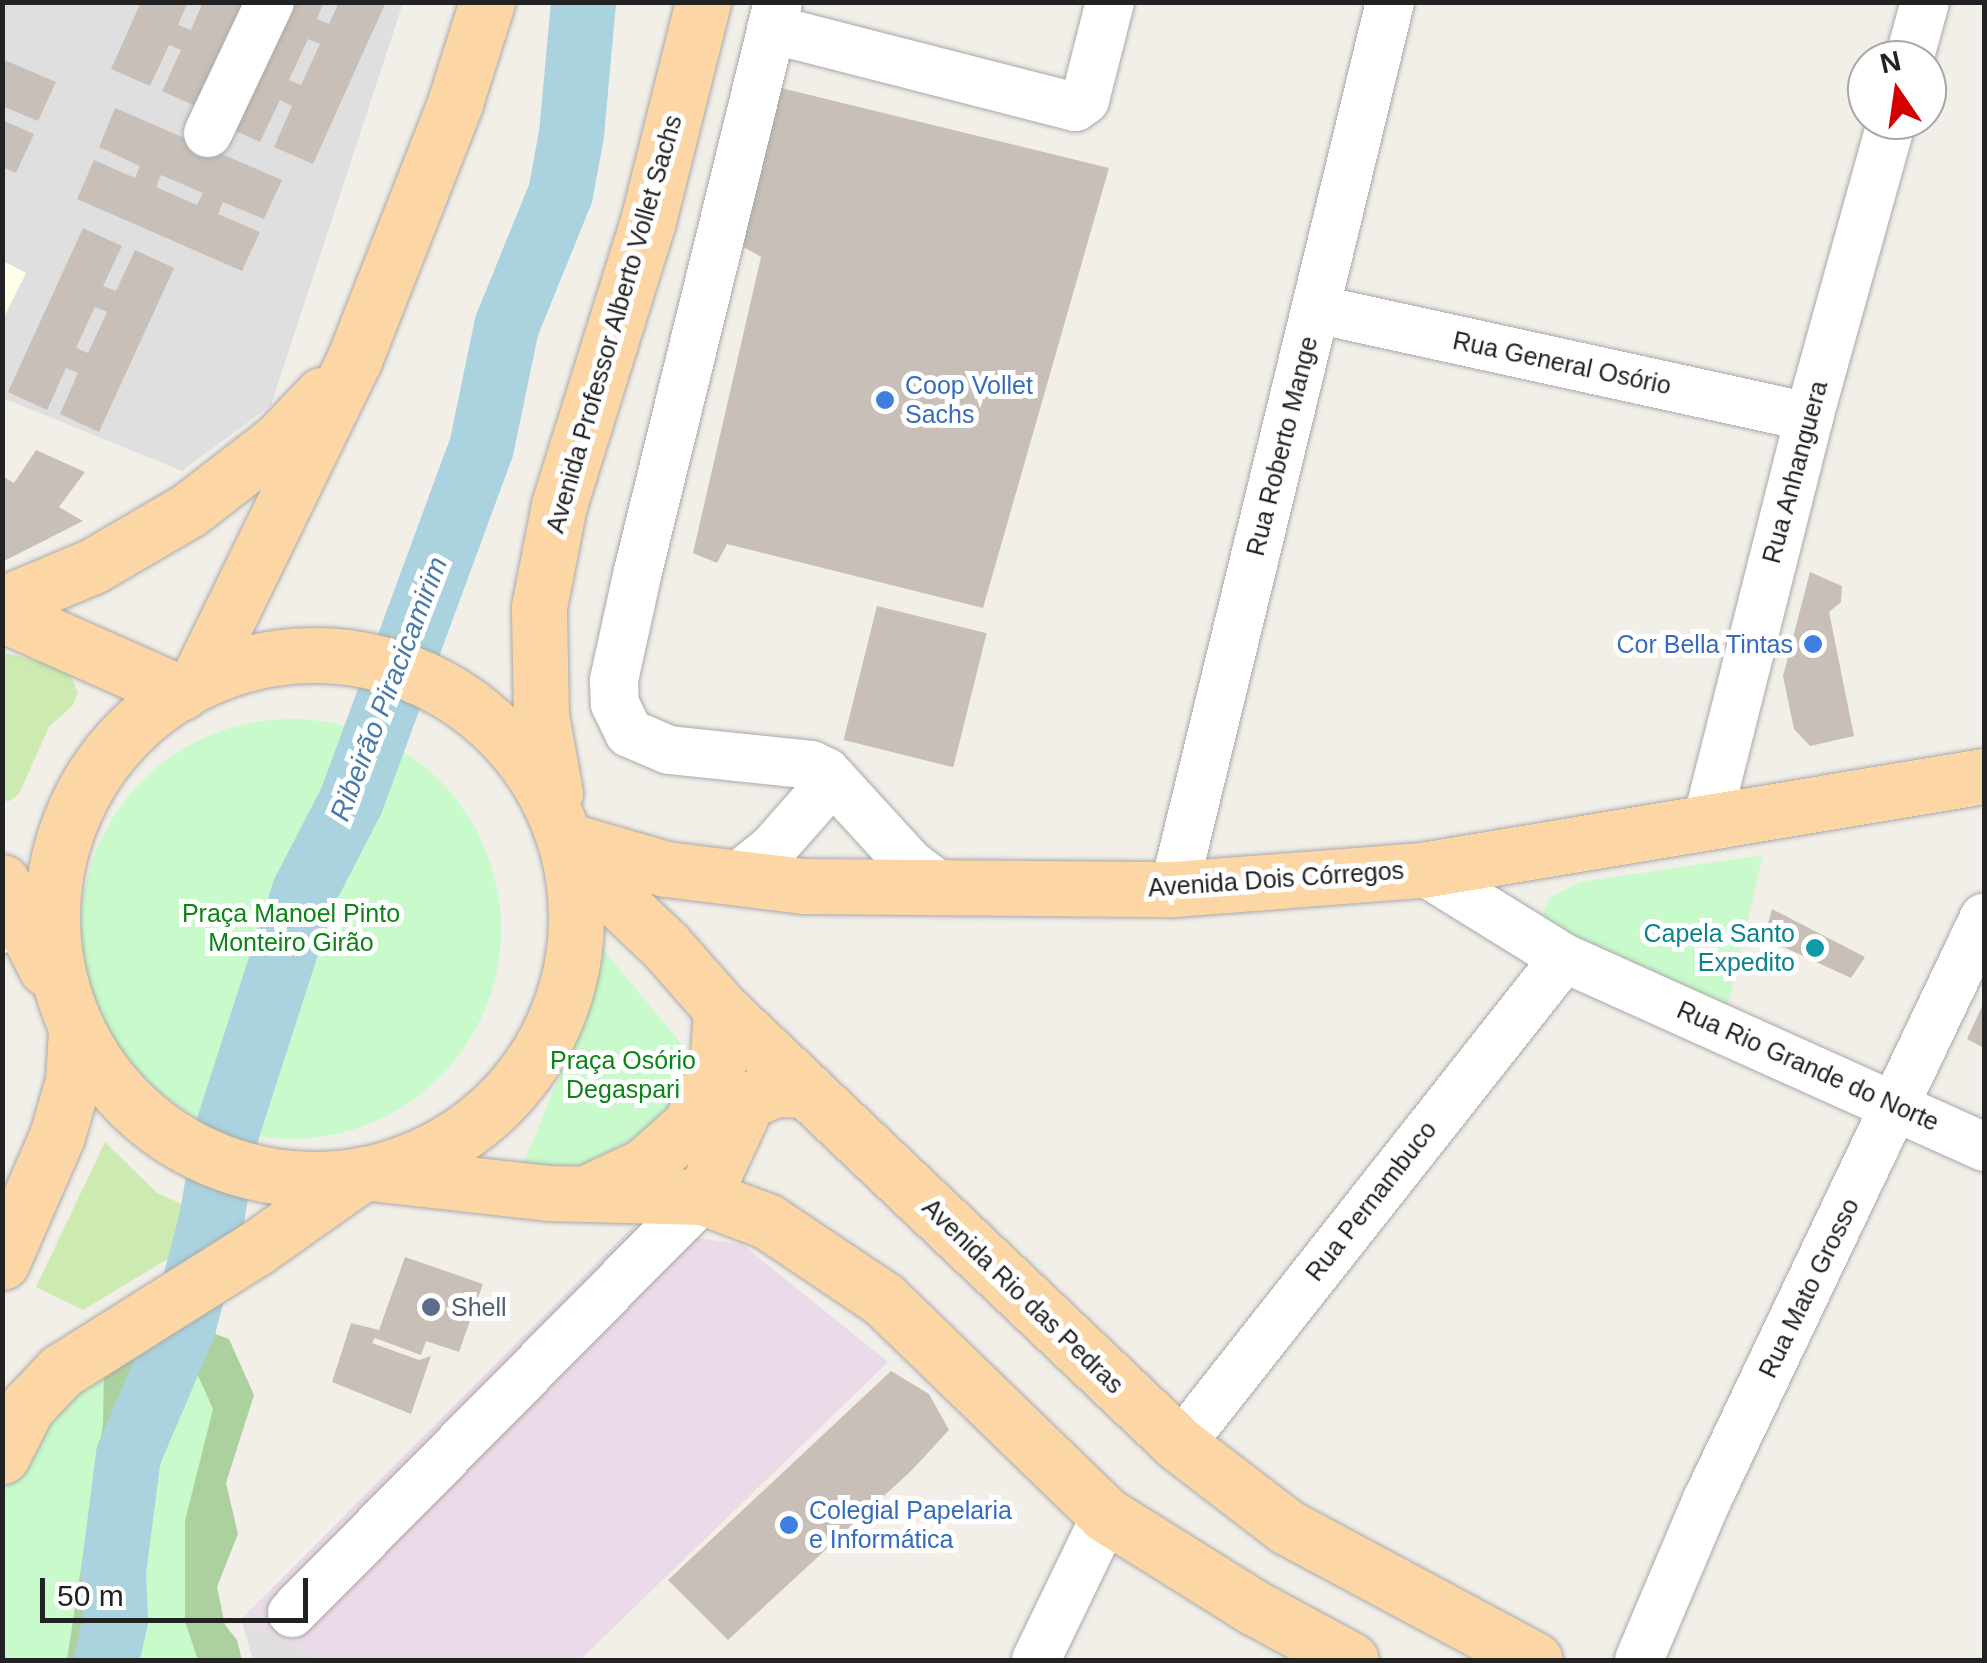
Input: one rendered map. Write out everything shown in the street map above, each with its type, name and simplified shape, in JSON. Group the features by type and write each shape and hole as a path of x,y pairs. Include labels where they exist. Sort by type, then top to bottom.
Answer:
{"main road":[{"path":"189,686 354,360 455,103 487,2"},
{"name":"Avenida Professor Alberto Vollet Sachs","path":"365,1174 416,1159 457,1137 510,1092 538,1055 558,1014 572,970 577,924 541,715 538,607 558,506 648,221 703,2"},
{"path":"2,604 93,566 190,510 278,440 354,360"},
{"path":"2,614 189,686"},
{"path":"2,1262 56,1136 73,1081 74,1025 53,952 19,901 102,762 138,724 189,686 244,665 298,656 362,660 394,668 452,694 503,735 536,778 565,840"},
{"name":"Avenida Dois Córregos","path":"565,840 666,869 803,886 1174,889 1422,870 1706,826 1984,776"},
{"name":"Avenida Rio das Pedras","path":"565,840 721,1010 1180,1445 1287,1527 1535,1660"},
{"path":"586,1194 644,1166 690,1125 717,1070 721,1010"},
{"path":"74,1025 120,1095 145,1118 187,1146 267,1175 313,1179 365,1174 586,1194 703,1197 767,1221 883,1299 1106,1515 1253,1607 1351,1660"},
{"path":"703,1197 748,1100 776,1089 807,1090"},
{"path":"2,1456 27,1407 44,1388 106,1343 365,1174"}],"street":[{"path":"208,133 270,2"},
{"path":"940,887 910,864 833,780 811,765 670,750 629,733 614,704 622,640 775,16 1075,107 1086,100 1110,2"},
{"name":"Rua Roberto Mange","path":"1174,889 1390,2"},
{"path":"1914,40 1924,2"},
{"name":"Rua Anhanguera","path":"1706,826 1808,417 1886,140"},
{"name":"Rua General Osório","path":"1316,309 1808,417"},
{"path":"736,878 773,848 833,780"},
{"name":"Rua Rio Grande do Norte","path":"1422,870 1564,958 1897,1104 1984,1147"},
{"name":"Rua Mato Grosso","path":"1639,1660 1707,1500 1984,918"},
{"name":"Rua Pernambuco","path":"1180,1445 1564,958"},
{"path":"292,1613 703,1197"},
{"path":"1036,1660 1106,1515"}],"shaded area":[{"path":"3,3 403,3 271,405 182,471 3,398 2,319 25,273 3,261"},
{"path":"3,261 26,273 3,319"},
{"path":"632,1227 743,1245 888,1362 580,1660 321,1660 241,1619"},
{"path":"241,1619 321,1660 253,1660"}],"green space":[{"path":"2,652 68,669 78,693 73,705 49,727 19,794 9,801 2,800"},
{"name":"Praça Manoel Pinto Monteiro Girão","path":"291,719 332,723 371,735 408,754 439,781 466,812 485,849 497,888 501,929 497,970 485,1009 466,1046 439,1077 408,1104 371,1123 332,1135 291,1139 250,1135 211,1123 174,1104 143,1077 116,1046 97,1009 85,970 81,929 85,888 97,849 116,812 143,781 174,754 211,735 250,723"},
{"path":"1763,855 1727,1009 1558,931 1543,914 1549,898 1580,882"},
{"name":"Praça Osório Degaspari","path":"602,948 695,1060 664,1122 584,1164 520,1171 572,1046"},
{"path":"105,1142 157,1193 198,1211 184,1249 83,1310 36,1287"},
{"path":"177,1320 229,1339 254,1395 226,1483 238,1534 217,1587 225,1625 237,1640 242,1660 3,1660 75,1412 126,1344"},
{"path":"104,1370 103,1424 67,1660 3,1660 3,1483 20,1421"},
{"path":"196,1371 213,1409 185,1521 185,1622 198,1660 139,1660 134,1504 145,1449 174,1377"}],"building":[{"path":"141,2 188,2 178,25 191,30 203,2 250,2 202,109 162,91 181,50 169,45 150,86 111,69"},
{"path":"277,2 324,2 317,19 329,24 339,2 386,2 313,164 274,147 292,106 280,100 260,142 221,124","holes":["308,39 320,44 301,85 289,80"]},
{"path":"2,59 56,82 38,121 2,106"},
{"name":"Coop Vollet Sachs","path":"781,88 1109,168 983,608 727,544 717,563 693,553 761,257 737,243"},
{"path":"115,108 282,180 264,219 223,202 218,214 260,232 242,271 77,199 94,160 135,178 140,166 99,147","holes":["161,175 203,193 197,205 156,187"]},
{"path":"2,120 34,134 16,173 2,167"},
{"path":"83,228 122,246 103,286 116,291 135,250 174,268 99,432 60,414 78,373 66,368 47,410 8,392","holes":["95,307 107,312 88,353 76,348"]},
{"path":"36,450 85,472 59,507 83,521 2,562 2,476 14,483"},
{"name":"Cor Bella Tintas","path":"1810,572 1842,586 1841,602 1829,612 1854,736 1810,746 1794,729 1783,676"},
{"path":"877,606 987,633 953,767 844,740"},
{"name":"Capela Santo Expedito","path":"1772,909 1865,957 1851,978 1764,938"},
{"path":"1984,1002 1984,1048 1967,1039"},
{"path":"405,1257 483,1284 459,1352 426,1341 421,1355 375,1338 372,1343 419,1360 431,1356 411,1414 332,1382 351,1323 379,1330"},
{"name":"Colegial Papelaria e Informática","path":"891,1371 929,1394 949,1430 912,1470 728,1640 668,1580"}],"waterway":[{"name":"Ribeirão Piracicamirim","path":"106,1660 115,1619 113,1572 128,1455 183,1326 211,1219 226,1132 304,891 351,800 481,447 506,326 560,193 571,134 583,2"}],"place":[{"name":"Coop Vollet Sachs","path":"885,400"},
{"name":"Cor Bella Tintas","path":"1813,644"},
{"name":"Capela Santo Expedito","path":"1815,948"},
{"name":"Shell","path":"431,1307"},
{"name":"Colegial Papelaria e Informática","path":"789,1525"}]}
